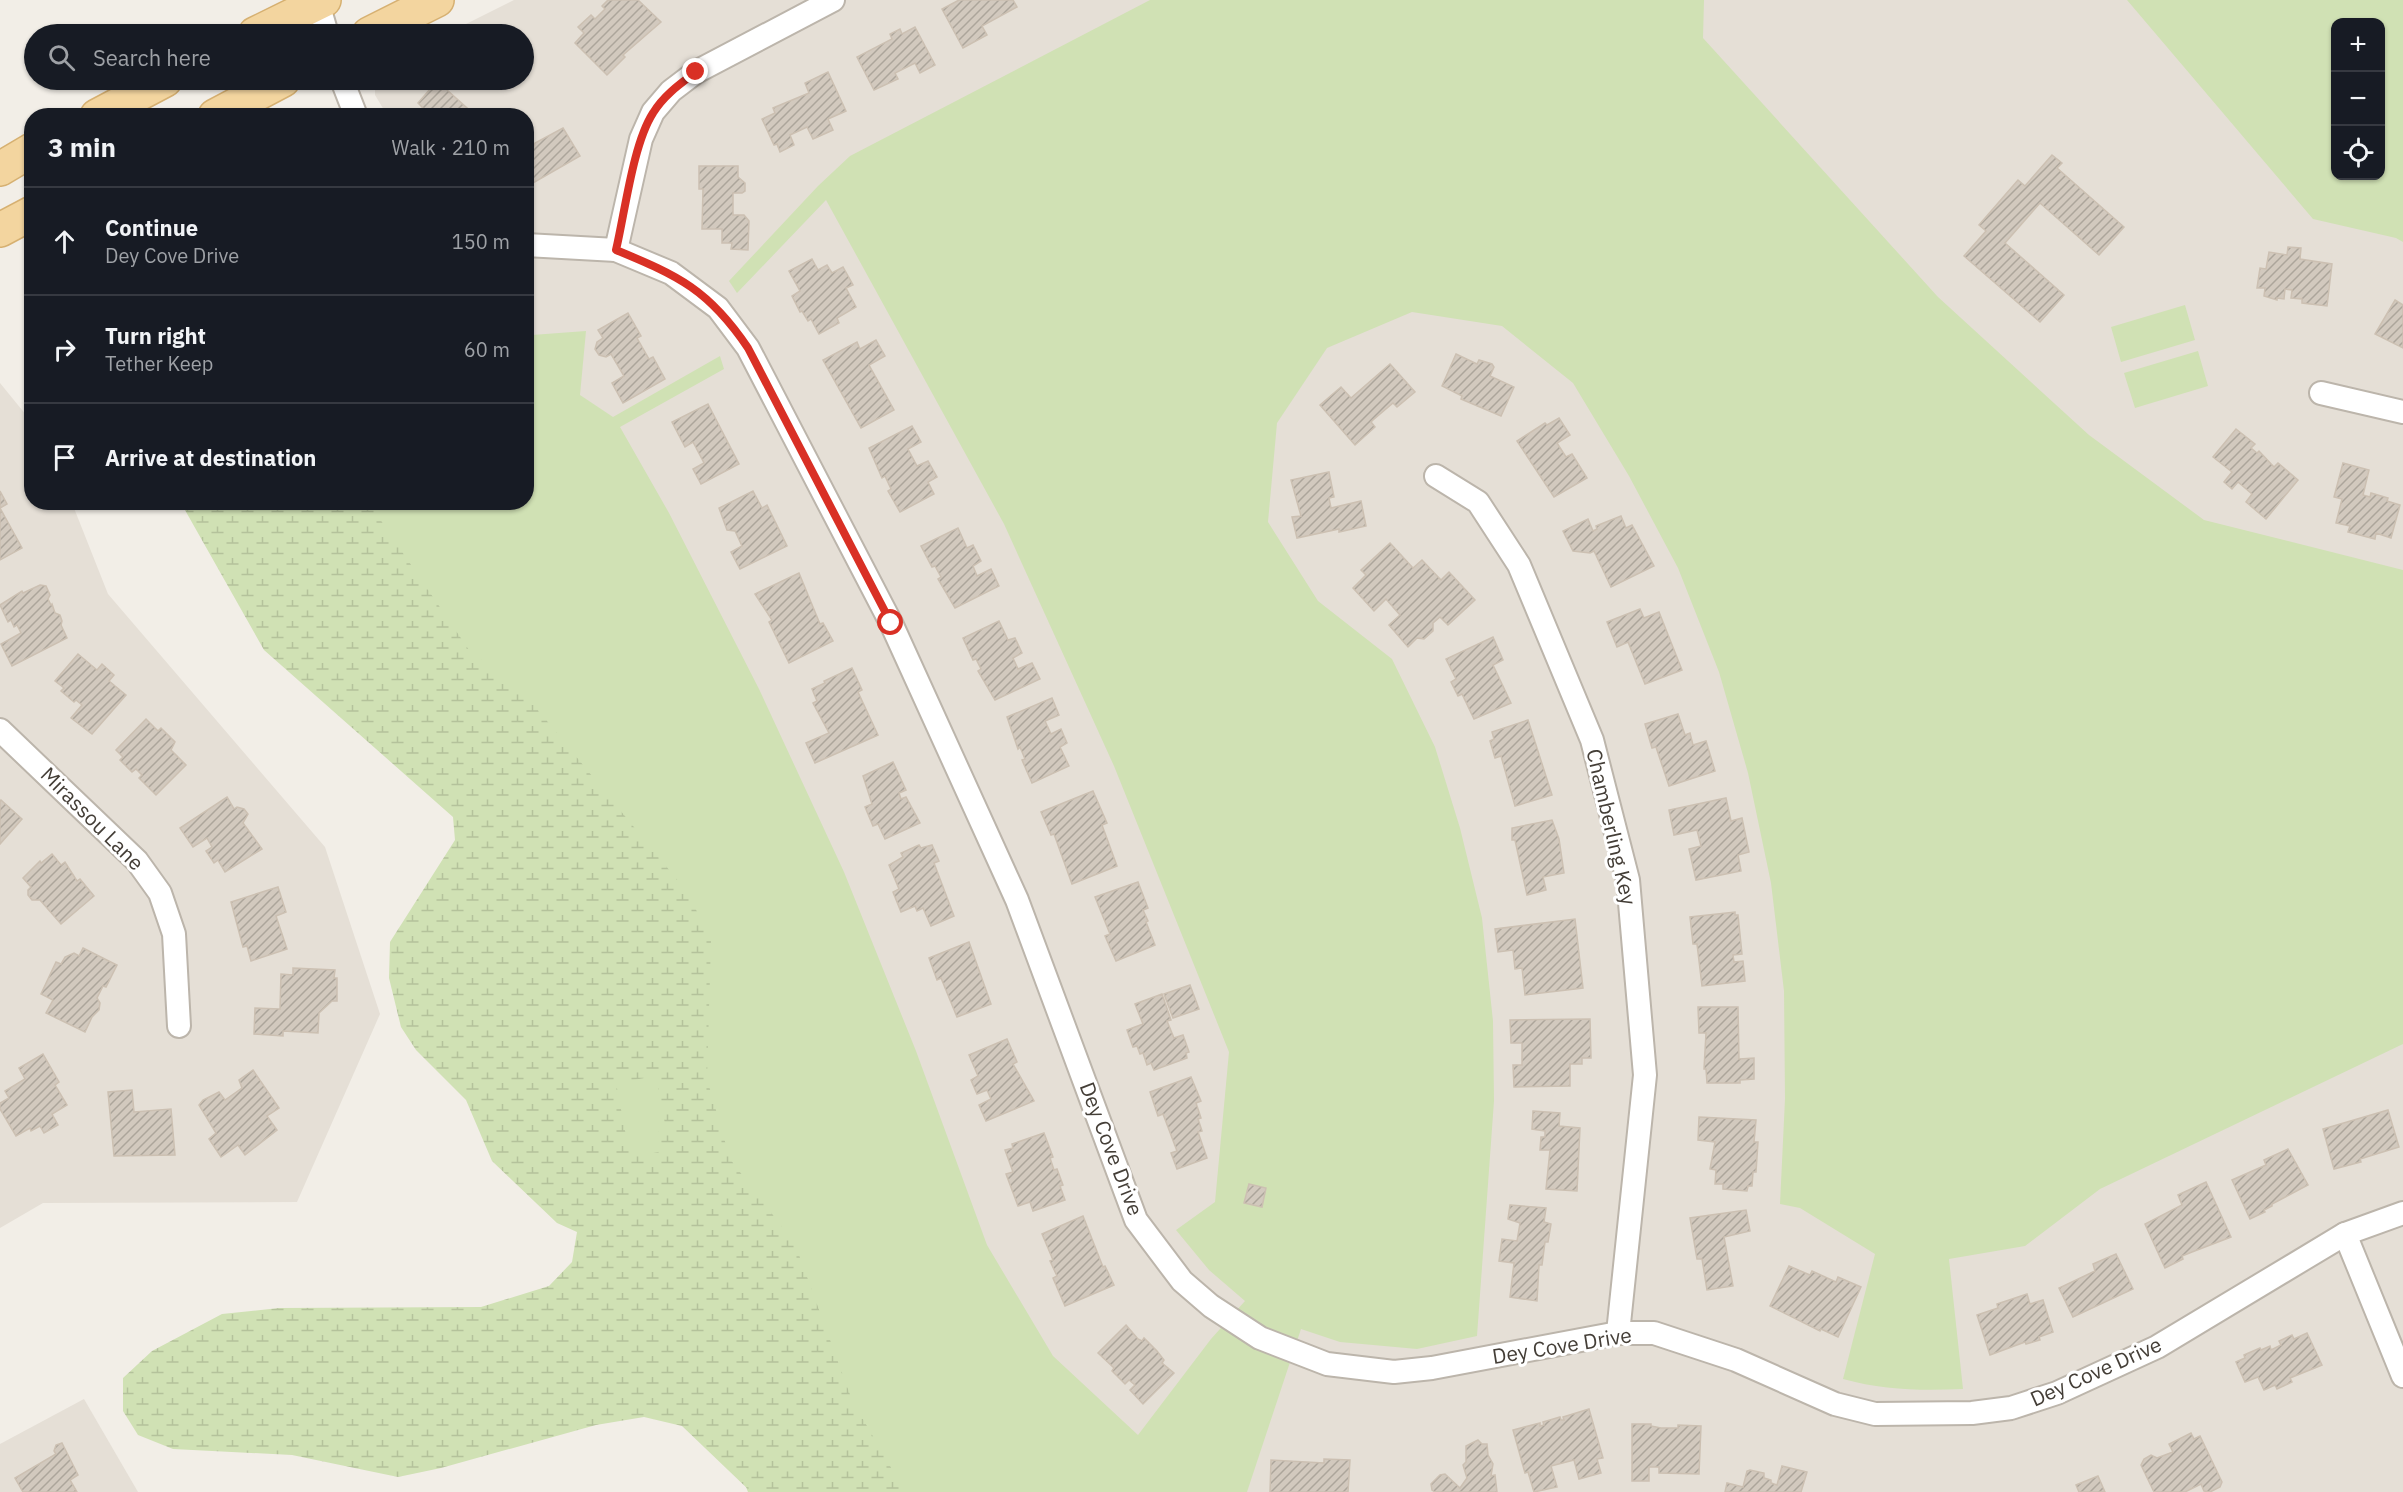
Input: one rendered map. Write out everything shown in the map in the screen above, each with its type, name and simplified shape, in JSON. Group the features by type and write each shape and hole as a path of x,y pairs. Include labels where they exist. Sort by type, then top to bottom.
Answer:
{"main road":[{"path":"389,24 437,0"},
{"path":"275,24 320,1"},
{"path":"112,108 146,90"},
{"path":"230,108 264,90"},
{"path":"0,169 24,155"},
{"path":"0,230 24,217"}],"street":[{"path":"616,250 641,139 653,112 671,91 696,72 833,0"},
{"path":"320,1 325,24"},
{"path":"346,90 353,108"},
{"name":"Dey Cove Drive","path":"534,245 616,250 670,273 703,295 726,317 748,348 891,623 1017,900 1136,1220 1182,1281 1211,1306 1260,1338 1327,1365 1394,1371 1432,1368 1618,1333 1654,1333 1737,1360 1835,1404 1875,1414 1972,1413 2011,1408 2057,1393 2157,1347 2344,1234 2403,1213"},
{"path":"2321,393 2403,412"},
{"name":"Chamberling Key","path":"1436,476 1478,502 1518,565 1592,740 1628,880 1645,1075 1618,1333"},
{"name":"Mirassou Lane","path":"0,730 137,861 160,893 174,933 179,1026"},
{"path":"2344,1234 2403,1376"}],"shaded area":[{"path":"514,0 2403,0 2403,1492 1080,1492 534,339 534,108 383,108 375,95 375,90 534,90 534,24 466,24"},
{"path":"0,383 24,412 24,510 75,510 108,594 325,847 380,1014 297,1202 43,1203 0,1228"},
{"path":"84,1399 138,1492 0,1492 0,1444"}],"green space":[{"path":"1150,0 1704,0 1703,38 1938,297 2089,435 2204,520 2403,570 2403,1044 2100,1189 2025,1246 1949,1259 1963,1389 1902,1389 1843,1379 1875,1254 1800,1208 1780,1204 1785,1099 1784,991 1771,883 1748,773 1719,672 1678,568 1629,476 1573,383 1502,326 1412,312 1327,348 1277,423 1268,522 1318,601 1392,659 1435,747 1460,828 1482,918 1493,1021 1494,1101 1477,1336 1417,1349 1340,1342 1301,1329 1247,1492 748,1492 527,963 331,510 534,510 534,335 586,331 580,395 613,417 720,356 724,369 620,427 669,513 759,689 844,872 916,1051 987,1245 1053,1356 1138,1435 1211,1339 1245,1301 1209,1270 1176,1230 1215,1202 1229,1052 1114,766 1004,524 826,200 737,293 729,281 818,186 850,156"},
{"path":"2127,0 2403,0 2403,242 2396,238 2313,219"},
{"path":"2185,305 2195,340 2121,362 2111,327"},
{"path":"2198,351 2208,386 2135,408 2124,373"},
{"path":"185,510 374,510 469,650 524,693 688,893 711,941 707,1079 730,1159 795,1244 852,1400 905,1492 751,1492 682,1426 644,1417 596,1425 441,1468 398,1477 292,1455 173,1449 138,1435 123,1411 123,1378 152,1351 222,1314 279,1308 481,1307 549,1286 572,1262 577,1232 557,1223 492,1161 466,1100 416,1050 401,1027 389,978 390,942 455,840 453,817 264,650","holes":["656,1076 665,1124 656,1135 659,1152 630,1157 616,1083"]}],"building":[{"path":"608,0 638,0 661,22 623,55 625,57 607,75 575,43 584,33 578,27 591,15 595,19 605,9 602,6"},
{"path":"959,0 1013,0 1017,7 982,26 987,35 963,48 942,9"},
{"path":"915,27 935,65 920,73 915,63 895,73 898,79 874,90 857,57 892,39 890,34 900,29 902,34"},
{"path":"828,72 846,111 828,119 833,130 813,139 807,127 790,135 794,145 780,152 777,144 774,145 762,119 775,113 773,108 809,93 805,83"},
{"path":"429,90 447,90 467,108 423,108 418,103"},
{"path":"563,128 580,156 534,182 535,143"},
{"path":"2052,155 2062,163 2057,168 2124,227 2099,255 2040,203 2005,243 2064,295 2040,322 1964,256 1986,231 1979,225 2018,180 2025,186"},
{"path":"699,166 738,166 738,177 745,183 745,191 733,193 733,215 744,215 749,221 748,250 731,249 732,243 722,243 722,229 702,229 703,189 699,189"},
{"path":"2288,247 2301,248 2300,259 2332,264 2327,306 2302,303 2302,299 2291,298 2292,290 2285,289 2284,299 2277,298 2277,300 2264,296 2265,288 2257,288 2260,268 2266,269 2269,252 2287,255"},
{"path":"812,259 818,270 827,265 832,273 843,267 853,285 846,288 856,307 837,318 839,323 819,334 811,319 808,321 802,311 800,312 792,296 800,291 789,271"},
{"path":"2395,300 2403,305 2403,348 2375,334"},
{"path":"628,313 641,336 637,338 649,359 653,357 665,379 623,403 612,383 624,376 611,354 606,357 599,355 595,349 597,342 603,338 598,330"},
{"path":"876,340 885,356 869,365 894,410 861,428 823,360 857,342 860,349"},
{"path":"1456,354 1477,364 1479,360 1492,364 1494,367 1490,376 1514,387 1501,416 1461,399 1462,396 1442,386"},
{"path":"1390,364 1415,392 1397,407 1393,403 1373,420 1371,422 1375,427 1355,445 1320,405 1341,387 1351,398"},
{"path":"708,404 739,464 701,484 693,469 704,463 693,442 685,447 672,422"},
{"path":"1559,418 1570,435 1557,443 1566,457 1572,454 1587,478 1554,497 1517,441 1545,423 1547,425"},
{"path":"912,426 921,442 908,449 917,466 928,461 937,477 928,482 934,494 900,512 888,491 891,489 885,476 882,478 869,448"},
{"path":"2236,429 2255,444 2251,448 2257,453 2259,451 2274,467 2278,463 2298,480 2266,519 2246,502 2252,494 2238,482 2232,489 2224,482 2232,472 2213,457"},
{"path":"2343,463 2369,470 2363,495 2370,497 2371,493 2388,498 2387,501 2400,505 2391,538 2376,533 2375,539 2348,532 2350,526 2336,523 2342,499 2334,497"},
{"path":"1329,472 1334,497 1329,498 1331,508 1361,501 1366,526 1297,538 1292,517 1301,516 1291,480"},
{"path":"0,491 7,504 0,508"},
{"path":"753,491 762,508 767,505 787,546 740,569 731,552 742,546 735,531 727,530 719,508"},
{"path":"0,508 22,548 0,560"},
{"path":"1621,516 1626,528 1632,525 1654,566 1611,587 1594,551 1590,553 1573,551 1563,531 1588,519 1593,531 1597,529 1596,526"},
{"path":"958,528 967,548 973,545 981,561 973,566 977,576 991,569 999,586 955,608 938,579 941,577 935,566 932,567 921,546"},
{"path":"1390,543 1413,568 1422,560 1441,580 1449,572 1475,600 1448,625 1440,617 1433,623 1433,631 1424,639 1417,638 1408,647 1389,625 1400,615 1386,599 1374,611 1353,588 1366,575 1361,570"},
{"path":"799,573 820,624 823,623 833,641 789,663 769,622 772,620 755,594"},
{"path":"40,585 46,586 50,595 48,599 55,613 60,615 61,625 67,638 12,666 1,644 21,633 17,625 14,627 11,620 8,622 0,605 22,591 23,593"},
{"path":"1640,609 1644,618 1659,612 1682,670 1645,684 1628,642 1617,647 1607,622"},
{"path":"999,621 1008,640 1015,638 1022,653 1013,658 1018,669 1032,663 1040,679 995,700 978,671 981,669 976,659 973,660 963,638"},
{"path":"1493,637 1503,660 1493,665 1511,703 1474,719 1462,694 1458,696 1451,682 1456,679 1446,659"},
{"path":"78,654 97,670 102,664 114,675 109,681 126,695 92,734 71,718 82,705 76,700 74,702 61,691 64,688 55,681"},
{"path":"852,668 862,690 858,692 878,735 815,763 806,743 829,733 813,703 817,701 812,689"},
{"path":"1052,698 1059,715 1045,721 1051,734 1061,729 1067,743 1060,747 1069,766 1032,783 1022,760 1025,759 1020,747 1018,749 1007,717"},
{"path":"1678,714 1685,735 1690,733 1693,745 1706,741 1715,771 1669,786 1656,747 1652,748 1645,724"},
{"path":"146,719 158,731 161,728 175,742 171,750 186,765 156,795 139,778 142,775 136,769 132,772 120,760 123,757 116,750"},
{"path":"1528,720 1552,795 1515,806 1501,756 1495,758 1490,741 1494,739 1492,732"},
{"path":"893,762 906,790 899,793 901,799 906,797 920,823 885,839 878,824 873,826 865,807 872,804 863,776"},
{"path":"1093,791 1107,823 1102,825 1117,866 1072,884 1054,834 1051,835 1041,812"},
{"path":"227,797 234,809 237,807 244,809 248,814 243,823 262,849 225,872 218,860 214,863 206,851 212,847 207,838 193,847 180,828"},
{"path":"1726,798 1731,821 1742,818 1749,852 1738,855 1741,871 1696,880 1689,849 1701,846 1697,830 1674,835 1669,810"},
{"path":"1,800 22,819 0,844 0,802"},
{"path":"1552,820 1559,839 1564,873 1543,877 1546,890 1527,895 1515,840 1512,840 1512,828"},
{"path":"919,845 921,848 932,845 939,861 934,863 954,916 931,926 923,908 917,911 915,906 901,912 893,892 899,889 889,865 903,857 901,853"},
{"path":"52,854 61,865 65,862 77,881 80,879 94,896 61,924 40,900 32,900 28,895 31,887 23,878 40,861 41,863"},
{"path":"1138,882 1148,908 1143,910 1155,945 1116,961 1105,936 1110,934 1095,897"},
{"path":"278,887 286,912 276,916 287,949 251,961 247,946 243,947 231,902"},
{"path":"1735,912 1735,915 1738,915 1742,954 1733,955 1734,962 1743,961 1745,981 1702,986 1697,944 1693,944 1690,917"},
{"path":"1575,919 1583,988 1525,995 1522,968 1515,969 1513,950 1498,952 1495,929"},
{"path":"969,942 991,1004 957,1017 941,978 937,980 929,958"},
{"path":"83,948 117,965 106,987 103,986 97,998 100,1003 99,1010 92,1017 85,1032 46,1013 53,1000 41,994 56,962 61,964 65,957 74,953 79,956"},
{"path":"293,968 335,970 337,1001 332,1001 319,1013 318,1033 283,1031 283,1036 254,1034 255,1008 280,1009 281,974 293,975"},
{"path":"1190,985 1199,1009 1173,1018 1164,994"},
{"path":"1162,994 1171,1020 1167,1021 1174,1038 1183,1035 1189,1052 1186,1053 1187,1058 1154,1070 1151,1063 1147,1065 1143,1053 1140,1054 1137,1046 1133,1047 1127,1030 1143,1024 1135,1004"},
{"path":"1698,1007 1738,1007 1739,1059 1754,1058 1754,1079 1740,1080 1740,1083 1707,1083 1706,1069 1704,1069 1706,1033 1699,1033"},
{"path":"1590,1019 1591,1058 1582,1058 1582,1064 1570,1064 1570,1086 1514,1087 1513,1065 1522,1065 1522,1043 1511,1043 1510,1020"},
{"path":"1007,1039 1017,1062 1013,1064 1034,1101 986,1121 979,1105 991,1099 987,1090 977,1094 971,1080 978,1076 969,1055"},
{"path":"43,1054 59,1082 55,1085 67,1105 52,1114 58,1125 44,1133 40,1126 31,1131 30,1128 16,1136 0,1109 0,1103 9,1098 5,1091 25,1079 19,1068"},
{"path":"253,1070 279,1108 267,1116 277,1130 245,1155 238,1145 221,1157 209,1139 216,1133 199,1105 203,1100 219,1092 225,1100 242,1088 239,1080"},
{"path":"1191,1077 1201,1101 1196,1103 1202,1131 1198,1132 1207,1158 1177,1169 1171,1153 1177,1151 1163,1114 1158,1116 1150,1092"},
{"path":"132,1090 134,1112 171,1109 175,1155 114,1156 108,1092"},
{"path":"2388,1110 2399,1147 2360,1159 2361,1162 2334,1169 2323,1129"},
{"path":"1533,1111 1560,1113 1559,1126 1580,1128 1577,1191 1546,1189 1550,1150 1540,1150 1541,1137 1545,1137 1545,1131 1532,1129"},
{"path":"1699,1117 1756,1120 1754,1142 1758,1142 1756,1172 1753,1172 1752,1186 1748,1186 1747,1191 1723,1189 1723,1184 1715,1184 1716,1170 1710,1169 1715,1142 1698,1140"},
{"path":"1044,1133 1053,1157 1050,1158 1054,1170 1057,1169 1063,1185 1060,1186 1065,1200 1033,1211 1030,1202 1018,1206 1006,1174 1013,1172 1005,1150 1013,1148 1012,1144"},
{"path":"2288,1149 2308,1185 2272,1204 2264,1210 2265,1212 2250,1219 2232,1180 2266,1165 2264,1160"},
{"path":"2206,1182 2231,1237 2182,1256 2183,1259 2165,1268 2145,1224 2182,1205 2178,1195"},
{"path":"1249,1184 1266,1188 1262,1207 1244,1203"},
{"path":"1510,1205 1546,1208 1544,1222 1551,1224 1548,1242 1545,1242 1542,1265 1539,1265 1537,1301 1510,1297 1514,1263 1499,1261 1502,1239 1517,1241 1520,1223 1508,1219"},
{"path":"1746,1210 1750,1231 1724,1237 1733,1286 1707,1290 1702,1259 1697,1259 1690,1218"},
{"path":"1083,1216 1103,1267 1105,1266 1114,1285 1065,1306 1053,1278 1057,1276 1050,1261 1053,1260 1042,1234"},
{"path":"2116,1254 2133,1289 2073,1317 2059,1288 2095,1271 2093,1264"},
{"path":"1789,1266 1810,1275 1812,1271 1836,1282 1838,1277 1861,1287 1838,1337 1821,1329 1820,1331 1770,1306"},
{"path":"2027,1294 2030,1304 2043,1300 2053,1332 2039,1337 2040,1340 2026,1344 2025,1342 1990,1355 1977,1315 1998,1308 1997,1304"},
{"path":"1126,1325 1138,1339 1142,1341 1144,1338 1157,1351 1164,1360 1162,1363 1174,1373 1143,1404 1130,1390 1135,1385 1129,1380 1125,1384 1112,1371 1114,1368 1098,1353"},
{"path":"2307,1333 2322,1365 2290,1378 2292,1382 2277,1389 2275,1385 2264,1390 2258,1377 2245,1382 2236,1362 2245,1358 2244,1355 2270,1346 2271,1350 2281,1345 2279,1341 2292,1335 2294,1339"},
{"path":"1589,1409 1603,1458 1597,1459 1601,1473 1579,1479 1574,1460 1551,1466 1557,1487 1534,1492 1528,1472 1525,1473 1513,1430 1540,1423 1540,1426 1544,1425 1543,1422 1560,1417 1564,1420 1563,1417"},
{"path":"1632,1424 1651,1424 1651,1426 1661,1428 1678,1428 1678,1425 1701,1426 1699,1474 1659,1473 1659,1467 1649,1467 1649,1481 1632,1481"},
{"path":"2191,1433 2194,1439 2200,1436 2222,1482 2220,1487 2210,1492 2204,1491 2201,1484 2185,1492 2154,1492 2141,1465 2144,1459 2151,1455 2157,1458 2173,1452 2169,1444"},
{"path":"1478,1440 1482,1444 1487,1444 1488,1455 1493,1464 1491,1476 1495,1475 1497,1492 1435,1492 1432,1490 1431,1484 1440,1475 1445,1474 1460,1488 1467,1478 1463,1465 1466,1462 1466,1446"},
{"path":"62,1443 78,1475 70,1480 77,1492 23,1492 15,1478 56,1454 54,1451 56,1445"},
{"path":"1324,1459 1350,1460 1348,1492 1270,1492 1271,1460 1324,1463"},
{"path":"1782,1466 1807,1472 1801,1492 1725,1492 1727,1483 1743,1487 1747,1471 1750,1470 1764,1473 1764,1478 1777,1485"},
{"path":"2098,1476 2105,1492 2079,1492 2076,1485"}],"route":[{"path":"696,72 671,91 653,112 641,139 616,250 670,273 703,295 733,326 748,348 891,623"}]}
